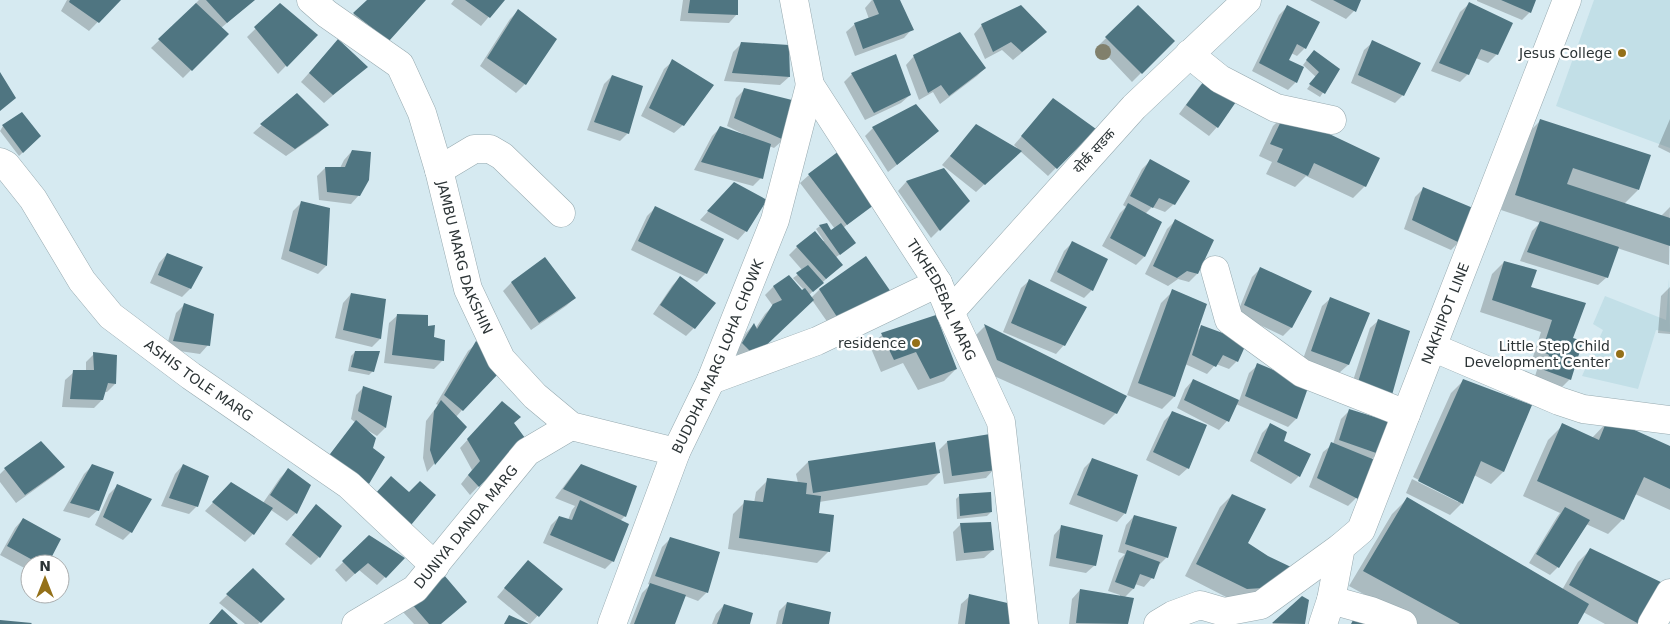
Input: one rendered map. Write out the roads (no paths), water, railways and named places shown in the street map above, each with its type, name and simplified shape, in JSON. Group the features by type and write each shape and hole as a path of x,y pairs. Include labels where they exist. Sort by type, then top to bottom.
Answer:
{"street":[{"name":"JAMBU MARG DAKSHIN","path":"311,0 327,14 400,65 422,113 439,170 468,289 501,359 534,396 571,426 676,452"},
{"name":"TIKHEDEBAL MARG","path":"794,0 810,85 938,283 1001,422 1024,624"},
{"name":"योर्क सडक","path":"950,312 1134,107 1247,0"},
{"name":"NAKHIPOT LINE","path":"1158,624 1173,615 1200,605 1224,612 1261,605 1341,547 1361,530 1567,0"},
{"path":"1189,54 1220,79 1276,108 1332,120"},
{"name":"BUDDHA MARG LOHA CHOWK","path":"612,624 676,452 711,380 775,220 810,85"},
{"path":"439,170 474,148 490,148 502,156 561,213"},
{"name":"ASHIS TOLE MARG","path":"0,162 6,165 32,199 82,281 111,316 191,376 349,485 435,566"},
{"path":"1215,270 1229,320 1302,373 1406,414"},
{"path":"711,380 817,341 938,283"},
{"path":"1432,347 1583,409 1670,420"},
{"name":"DUNIYA DANDA MARG","path":"356,624 415,589 526,452 571,426"},
{"path":"1341,547 1327,612 1371,611 1403,624"},
{"path":"1652,624 1670,593"}],"place":[{"name":"Jesus College","path":"1622,53"},
{"name":"residence","path":"916,343"},
{"name":"Little Step Child Development Center","path":"1620,354"}]}
